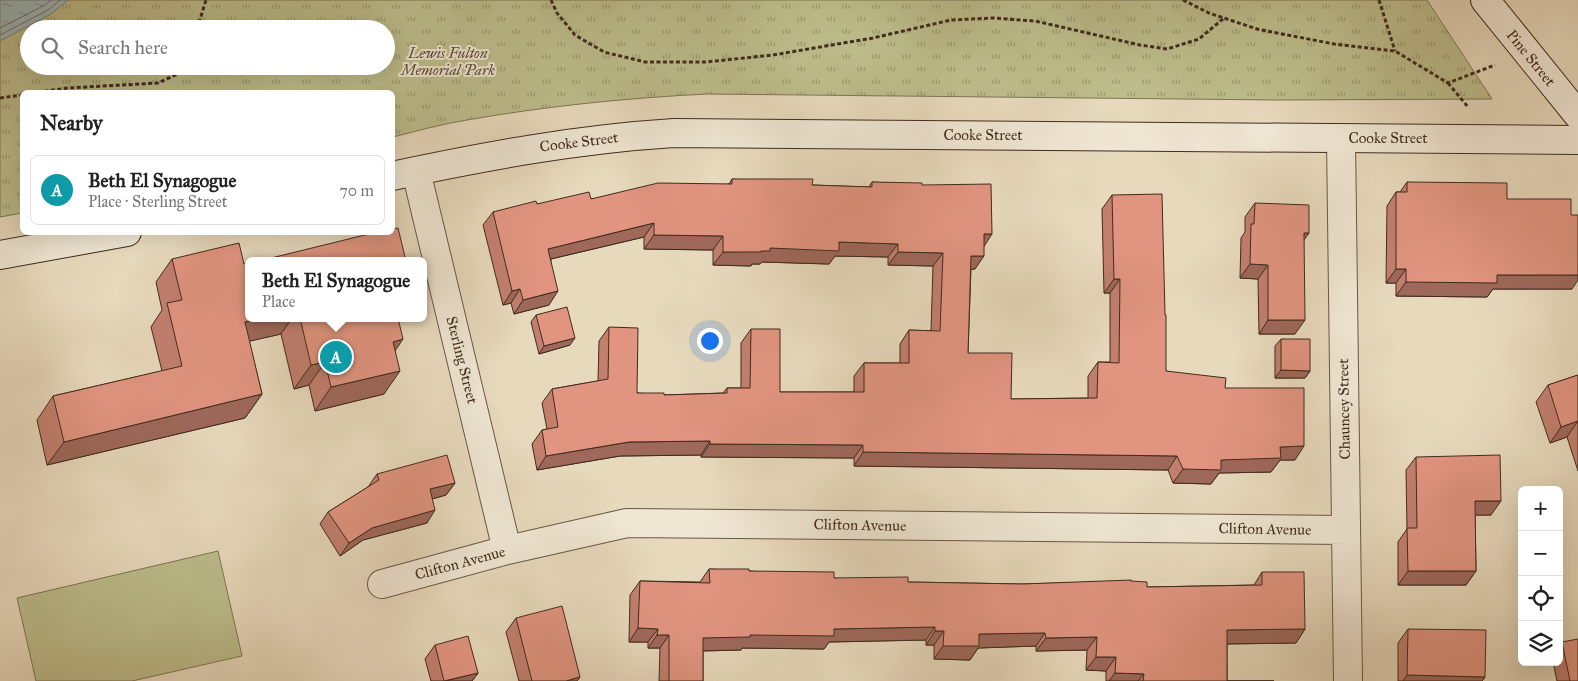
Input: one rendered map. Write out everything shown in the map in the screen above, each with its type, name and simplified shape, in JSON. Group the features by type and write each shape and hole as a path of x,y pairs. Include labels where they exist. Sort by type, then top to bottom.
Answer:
{"street":[{"name":"Pine Street","path":"1485,0 1578,115"},
{"name":"Cooke Street","path":"404,173 540,147 674,133 1578,140"},
{"name":"Chauncey Street","path":"1341,138 1348,681"},
{"name":"Sterling Street","path":"404,173 427,257"},
{"path":"0,255 110,235"},
{"name":"Sterling Street","path":"427,257 507,550"},
{"name":"Clifton Avenue","path":"382,584 507,550 627,523 1346,530"}],"path":[{"path":"200,20 206,0"},
{"path":"551,0 557,13 575,35 604,52 645,62 706,62 773,55 873,38 951,20 993,18 1036,20 1140,46 1167,49 1199,39 1224,18"},
{"path":"1183,0 1224,18 1257,29 1334,44 1395,51 1448,83 1468,107"},
{"path":"1379,0 1395,51"},
{"path":"1448,83 1496,65"},
{"path":"53,90 158,83 175,75"},
{"path":"0,98 20,95"}],"green space":[{"name":"Lewis Fulton Memorial Park","path":"0,0 1427,0 1492,99 1276,100 707,94 617,100 527,111 458,122 395,137 395,90 20,90 20,213 0,217"},
{"path":"218,551 242,656 132,681 36,681 17,598"}],"water":[{"path":"0,0 68,0 51,14 40,20 20,20 20,30 0,41"}],"building":[{"path":"732,179 813,179 812,185 872,187 872,182 922,183 922,185 991,184 992,234 984,234 984,256 971,256 968,353 1012,353 1011,399 1097,398 1098,362 1119,363 1120,279 1114,279 1112,195 1162,194 1166,371 1226,378 1225,388 1304,388 1304,446 1280,447 1281,458 1221,460 1221,470 1183,469 1177,456 863,452 863,445 710,444 710,441 629,442 546,456 542,430 558,427 552,389 608,379 609,327 638,328 637,393 664,393 664,395 727,393 727,388 750,388 751,329 780,329 780,392 864,392 864,363 909,363 909,330 940,331 943,253 898,252 898,244 839,242 839,251 770,248 770,251 761,252 723,252 723,236 654,235 654,223 548,249 558,291 523,300 520,289 512,291 493,212 536,201 537,204 589,192 591,199 658,183 732,184"},
{"path":"1407,182 1507,183 1507,199 1571,199 1571,215 1578,215 1578,275 1497,275 1497,283 1406,282 1406,269 1396,269 1396,192 1407,192"},
{"path":"1255,203 1309,205 1309,233 1304,233 1305,320 1268,320 1268,265 1250,264 1251,224 1254,224"},
{"path":"395,228 398,228 405,257 275,257 365,235 395,235"},
{"path":"239,243 245,264 245,322 262,394 64,442 53,396 182,366 167,303 182,300 172,259"},
{"path":"567,307 575,338 544,346 536,315"},
{"path":"301,322 399,322 403,339 393,342 400,371 331,387 325,362 311,365"},
{"path":"1281,339 1310,339 1310,371 1281,370"},
{"path":"1578,375 1578,421 1561,427 1548,385"},
{"path":"447,455 455,483 430,489 435,510 372,528 349,543 328,512 379,480 377,474"},
{"path":"1500,455 1501,501 1475,501 1476,571 1408,571 1407,528 1417,528 1416,457"},
{"path":"709,569 834,572 834,578 908,577 908,582 1022,584 1131,580 1147,582 1147,587 1262,585 1262,572 1304,572 1305,629 1227,630 1227,681 1143,681 1144,674 1115,673 1116,657 1096,657 1097,637 1046,638 1045,633 979,634 979,646 943,646 944,631 935,631 935,627 834,629 834,636 750,635 750,637 703,638 703,681 669,681 669,635 657,635 658,629 638,628 640,581 710,583"},
{"path":"562,606 580,677 566,681 532,681 516,618"},
{"path":"1408,629 1486,630 1485,677 1407,675"},
{"path":"468,636 478,673 444,681 435,645"},
{"path":"1578,639 1578,681 1570,681 1563,642"}],"place":[{"name":"Beth El Synagogue","path":"336,357"}]}
